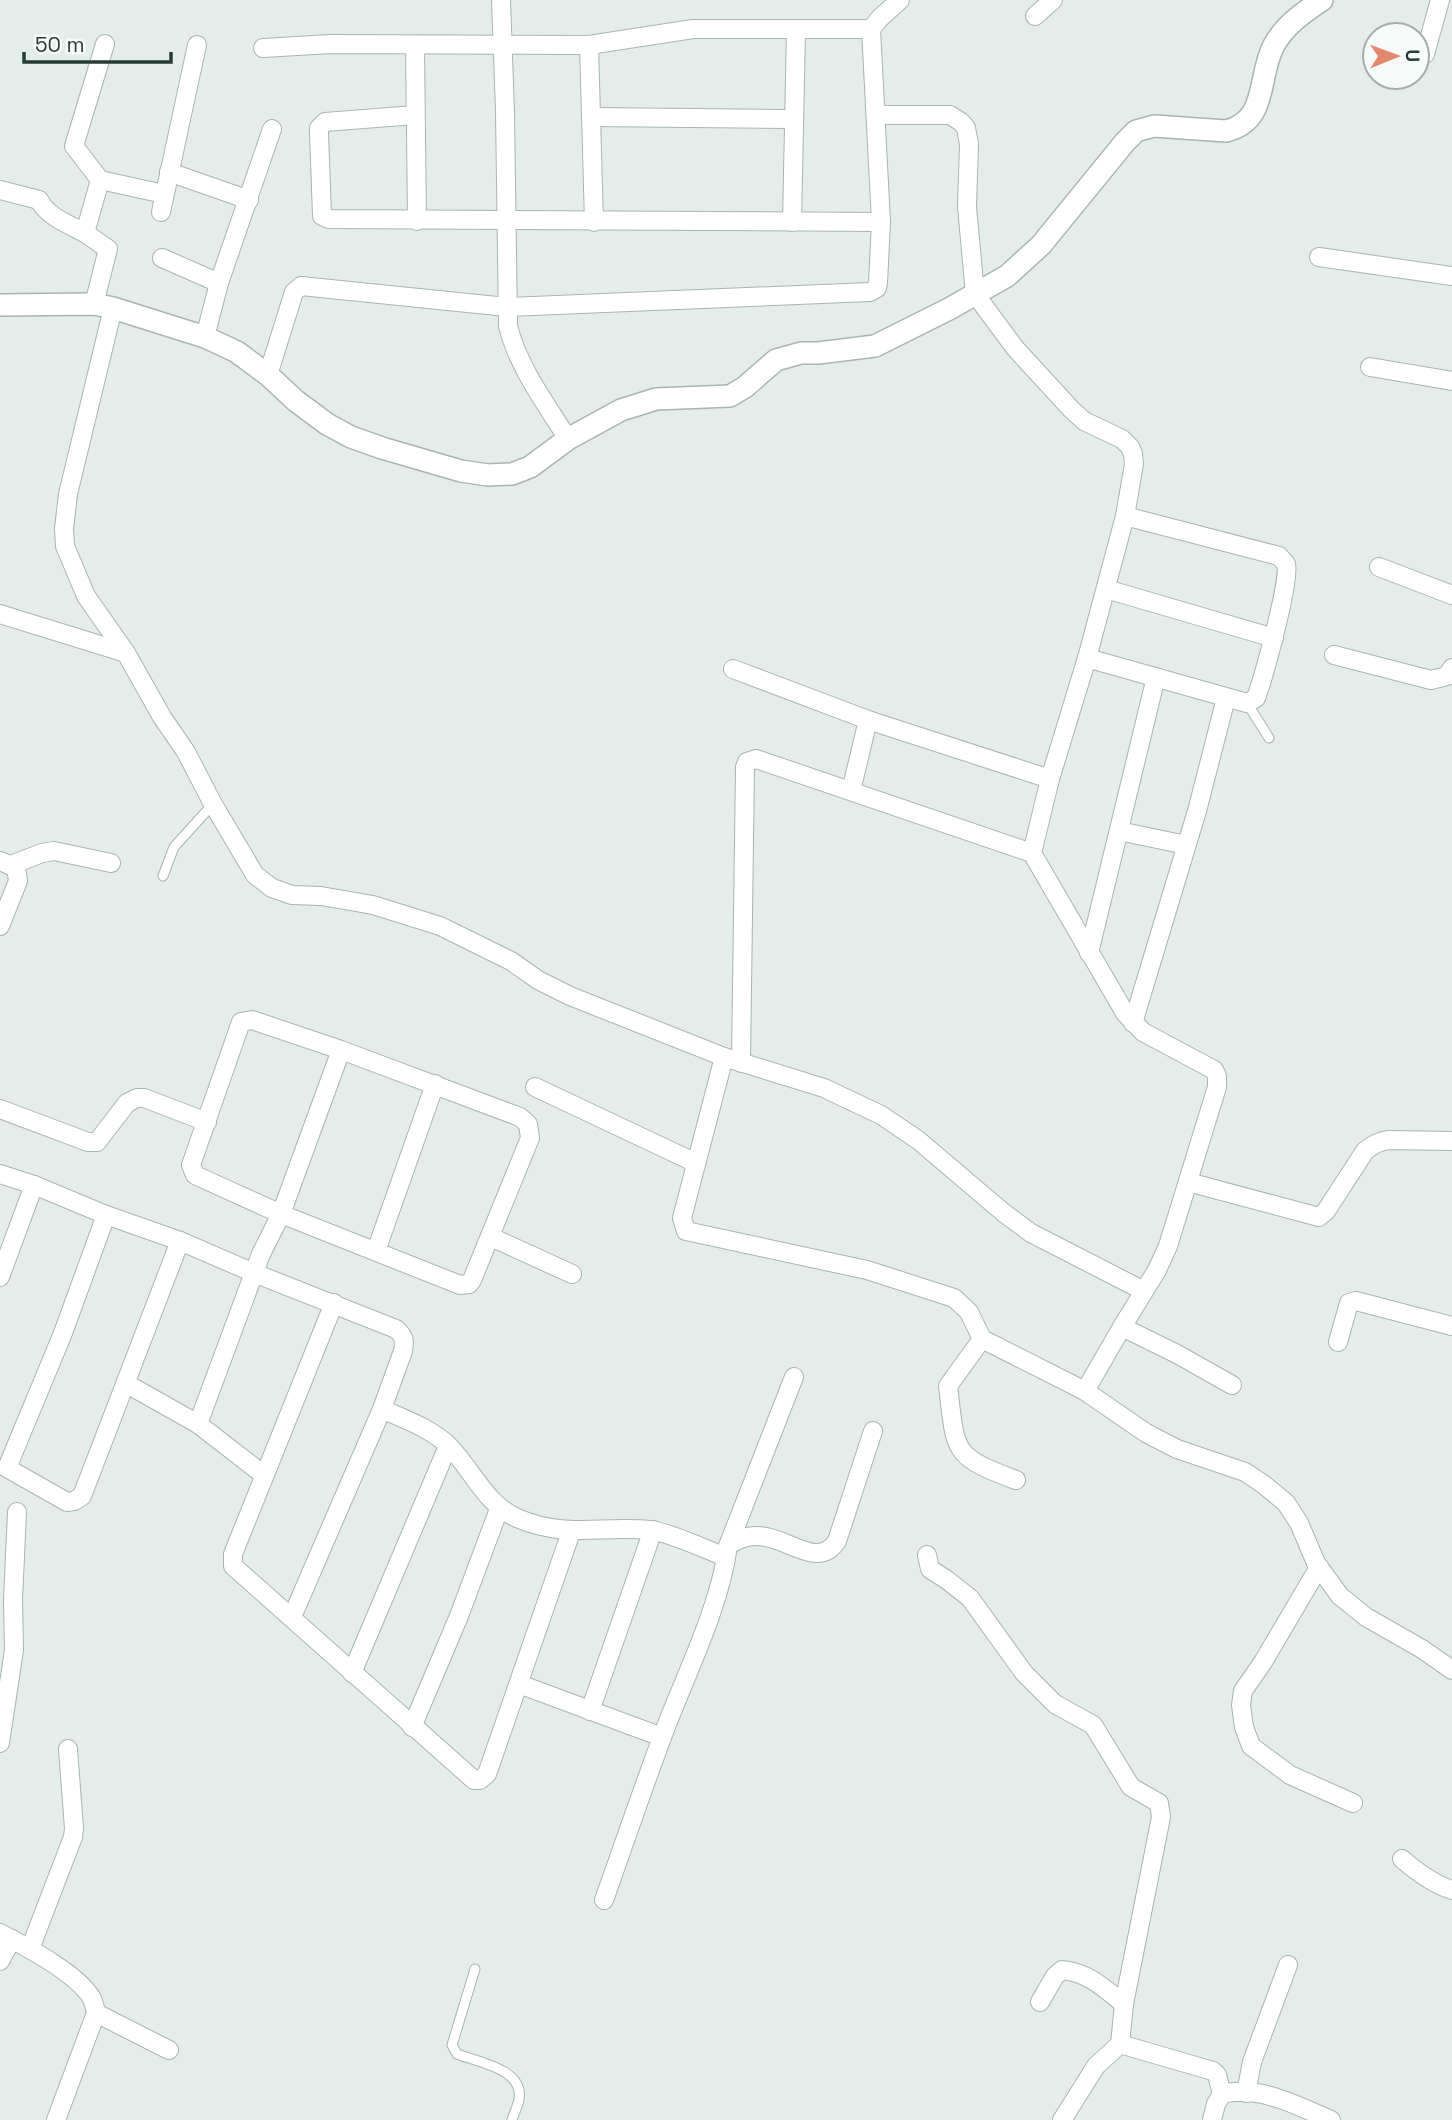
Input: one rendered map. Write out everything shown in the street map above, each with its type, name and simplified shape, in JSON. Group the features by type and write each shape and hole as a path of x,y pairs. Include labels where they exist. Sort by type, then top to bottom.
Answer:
{"street":[{"path":"501,0 508,326 512,341 533,383 568,439"},
{"path":"263,48 331,44 589,45 693,29 796,30 877,16 900,0"},
{"path":"1035,16 1053,0"},
{"path":"0,304 104,306 205,337 237,352 268,375 296,401 327,424 351,437 461,471 488,475 512,474 530,467 568,439 621,410 672,397 730,396 745,387 776,360 801,353 875,346 1007,276 1041,245 1136,131 1154,126 1226,131 1238,129 1249,120 1256,109 1272,48 1287,26 1322,0"},
{"path":"1431,32 1440,0"},
{"path":"268,375 293,292 301,286 508,307 870,292 877,288 881,222 876,115 877,16"},
{"path":"792,222 796,30"},
{"path":"105,44 74,146 100,180 163,203 197,46"},
{"path":"415,45 417,221"},
{"path":"589,45 594,222"},
{"path":"415,115 325,122 319,128 322,215 329,219 417,221 881,222"},
{"path":"876,115 950,115 966,128 969,144 967,206 975,294 1015,348 1077,416 1122,439 1130,447 1134,464 1125,516 1106,589 1050,779 1032,853"},
{"path":"592,117 793,119"},
{"path":"205,337 219,283 272,129"},
{"path":"169,172 249,200"},
{"path":"85,233 100,180"},
{"path":"0,190 39,200 55,217 108,249 104,306 68,494 65,546 86,596 126,653 162,717 186,752 255,875 272,888 292,895 321,896 373,905 440,926 511,961 538,980 570,996 732,1060 824,1088 881,1115 918,1140 1003,1213 1031,1233 1144,1291"},
{"path":"1319,257 1452,276"},
{"path":"162,258 219,283"},
{"path":"1370,368 1452,381"},
{"path":"1087,658 1247,703 1256,698 1274,638 1286,573 1284,562 1279,556 1125,516"},
{"path":"1379,567 1452,595"},
{"path":"1106,589 1274,638"},
{"path":"0,614 126,653"},
{"path":"1334,655 1431,680 1447,676 1452,667"},
{"path":"733,669 868,720 1050,779"},
{"path":"1090,953 1156,677"},
{"path":"1133,1023 1197,811 1226,698"},
{"path":"851,790 868,720"},
{"path":"1085,1391 1157,1270 1168,1246 1217,1087 1214,1070 1143,1032 1133,1023 1032,853 756,759 747,762 732,1060 696,1163 682,1218 686,1231 867,1270 954,1298 969,1312 982,1339 1085,1391 1146,1433 1177,1449 1245,1472 1263,1484 1286,1503 1320,1567 1340,1596 1366,1617 1422,1649 1452,1670"},
{"path":"1119,831 1186,845"},
{"path":"6,863 54,852 111,863"},
{"path":"0,926 18,881 16,868 6,863"},
{"path":"252,1020 341,1050 520,1117 528,1124 530,1138 491,1237 472,1280 464,1285 281,1213 195,1175 191,1165 241,1022 252,1020"},
{"path":"198,1424 261,1254 281,1213 341,1050"},
{"path":"376,1251 435,1084"},
{"path":"535,1087 696,1163"},
{"path":"0,1109 88,1142 97,1142 127,1103 137,1098 144,1098 207,1122"},
{"path":"1188,1182 1318,1217 1326,1211 1365,1152 1373,1145 1389,1140 1452,1141"},
{"path":"0,1174 180,1241 396,1329 403,1335 403,1351 382,1409 292,1617"},
{"path":"0,1277 34,1185"},
{"path":"106,1215 63,1333 4,1465 67,1502 82,1496 180,1241"},
{"path":"491,1237 572,1274"},
{"path":"1338,1342 1349,1303 1356,1301 1452,1326"},
{"path":"334,1303 232,1561 238,1571 474,1780 480,1780 487,1774 571,1532"},
{"path":"1122,1327 1232,1385"},
{"path":"982,1339 948,1386 953,1428 962,1453 972,1462 1016,1480"},
{"path":"604,1900 662,1737 715,1600 727,1551 794,1377"},
{"path":"127,1384 198,1424 264,1475"},
{"path":"382,1409 424,1429 448,1446 499,1509 542,1527 571,1532 653,1530 727,1551"},
{"path":"727,1551 737,1539 758,1535 811,1553 819,1554 832,1548 837,1541 873,1431"},
{"path":"352,1673 448,1446"},
{"path":"412,1727 459,1616 499,1509"},
{"path":"0,1743 14,1650 7,1599 17,1512"},
{"path":"590,1711 653,1530"},
{"path":"927,1555 930,1569 970,1598 1024,1673 1055,1704 1093,1725 1131,1787 1159,1803 1161,1817 1124,2004 1120,2044 1096,2066 1062,2120"},
{"path":"1320,1567 1244,1691 1241,1705 1244,1727 1251,1746 1290,1775 1353,1802"},
{"path":"519,1684 662,1737"},
{"path":"30,1948 73,1837 68,1749"},
{"path":"1402,1859 1422,1875 1452,1890"},
{"path":"0,1961 6,1936 30,1948 81,1986 92,1999 96,2013 56,2120"},
{"path":"1246,2093 1252,2062 1289,1965"},
{"path":"1040,2003 1055,1976 1062,1970 1082,1974 1124,2004"},
{"path":"96,2013 169,2050"},
{"path":"1120,2044 1213,2071 1222,2094 1212,2120"},
{"path":"1222,2094 1268,2094 1331,2120"}],"lane":[{"path":"1247,703 1269,738"},
{"path":"163,876 174,847 213,804"},
{"path":"475,1969 452,2045 457,2054 509,2073 516,2080 519,2098 512,2120"}]}
